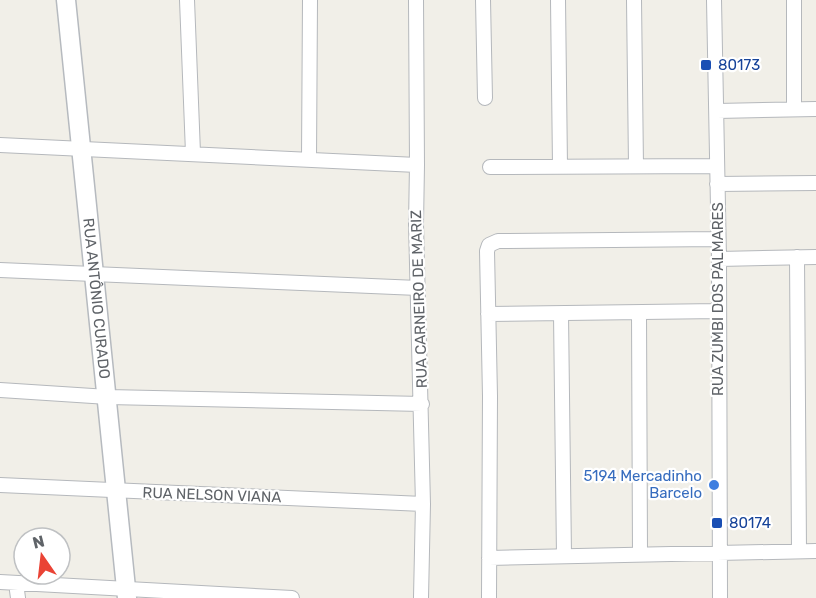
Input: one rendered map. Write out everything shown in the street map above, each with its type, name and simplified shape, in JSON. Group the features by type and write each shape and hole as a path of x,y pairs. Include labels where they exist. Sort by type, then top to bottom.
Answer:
{"street":[{"name":"RUA ANTÔNIO CURADO","path":"66,0 127,593"},
{"path":"187,0 193,153"},
{"path":"309,159 310,0"},
{"name":"RUA CARNEIRO DE MARIZ","path":"416,0 416,224 423,504 421,598"},
{"path":"483,0 485,99"},
{"path":"558,0 560,166"},
{"path":"634,0 636,166"},
{"name":"RUA ZUMBI DOS PALMARES","path":"714,0 717,111 720,598"},
{"path":"794,0 794,110"},
{"path":"717,111 816,109"},
{"path":"0,145 417,165"},
{"path":"490,167 717,166"},
{"path":"717,184 816,183"},
{"path":"489,598 487,251 489,245 498,242 718,238"},
{"path":"797,257 799,551"},
{"path":"718,259 816,257"},
{"path":"0,270 418,288"},
{"path":"489,314 719,311"},
{"path":"639,313 640,555"},
{"path":"561,314 564,556"},
{"path":"0,390 108,397 422,404"},
{"name":"RUA NELSON VIANA","path":"0,485 423,504"},
{"path":"489,558 816,551"},
{"path":"49,586 127,593 289,598"}],"place":[{"name":"80173","path":"706,65"},
{"name":"5194 Mercadinho Barcelo","path":"714,485"},
{"name":"80174","path":"717,523"}]}
